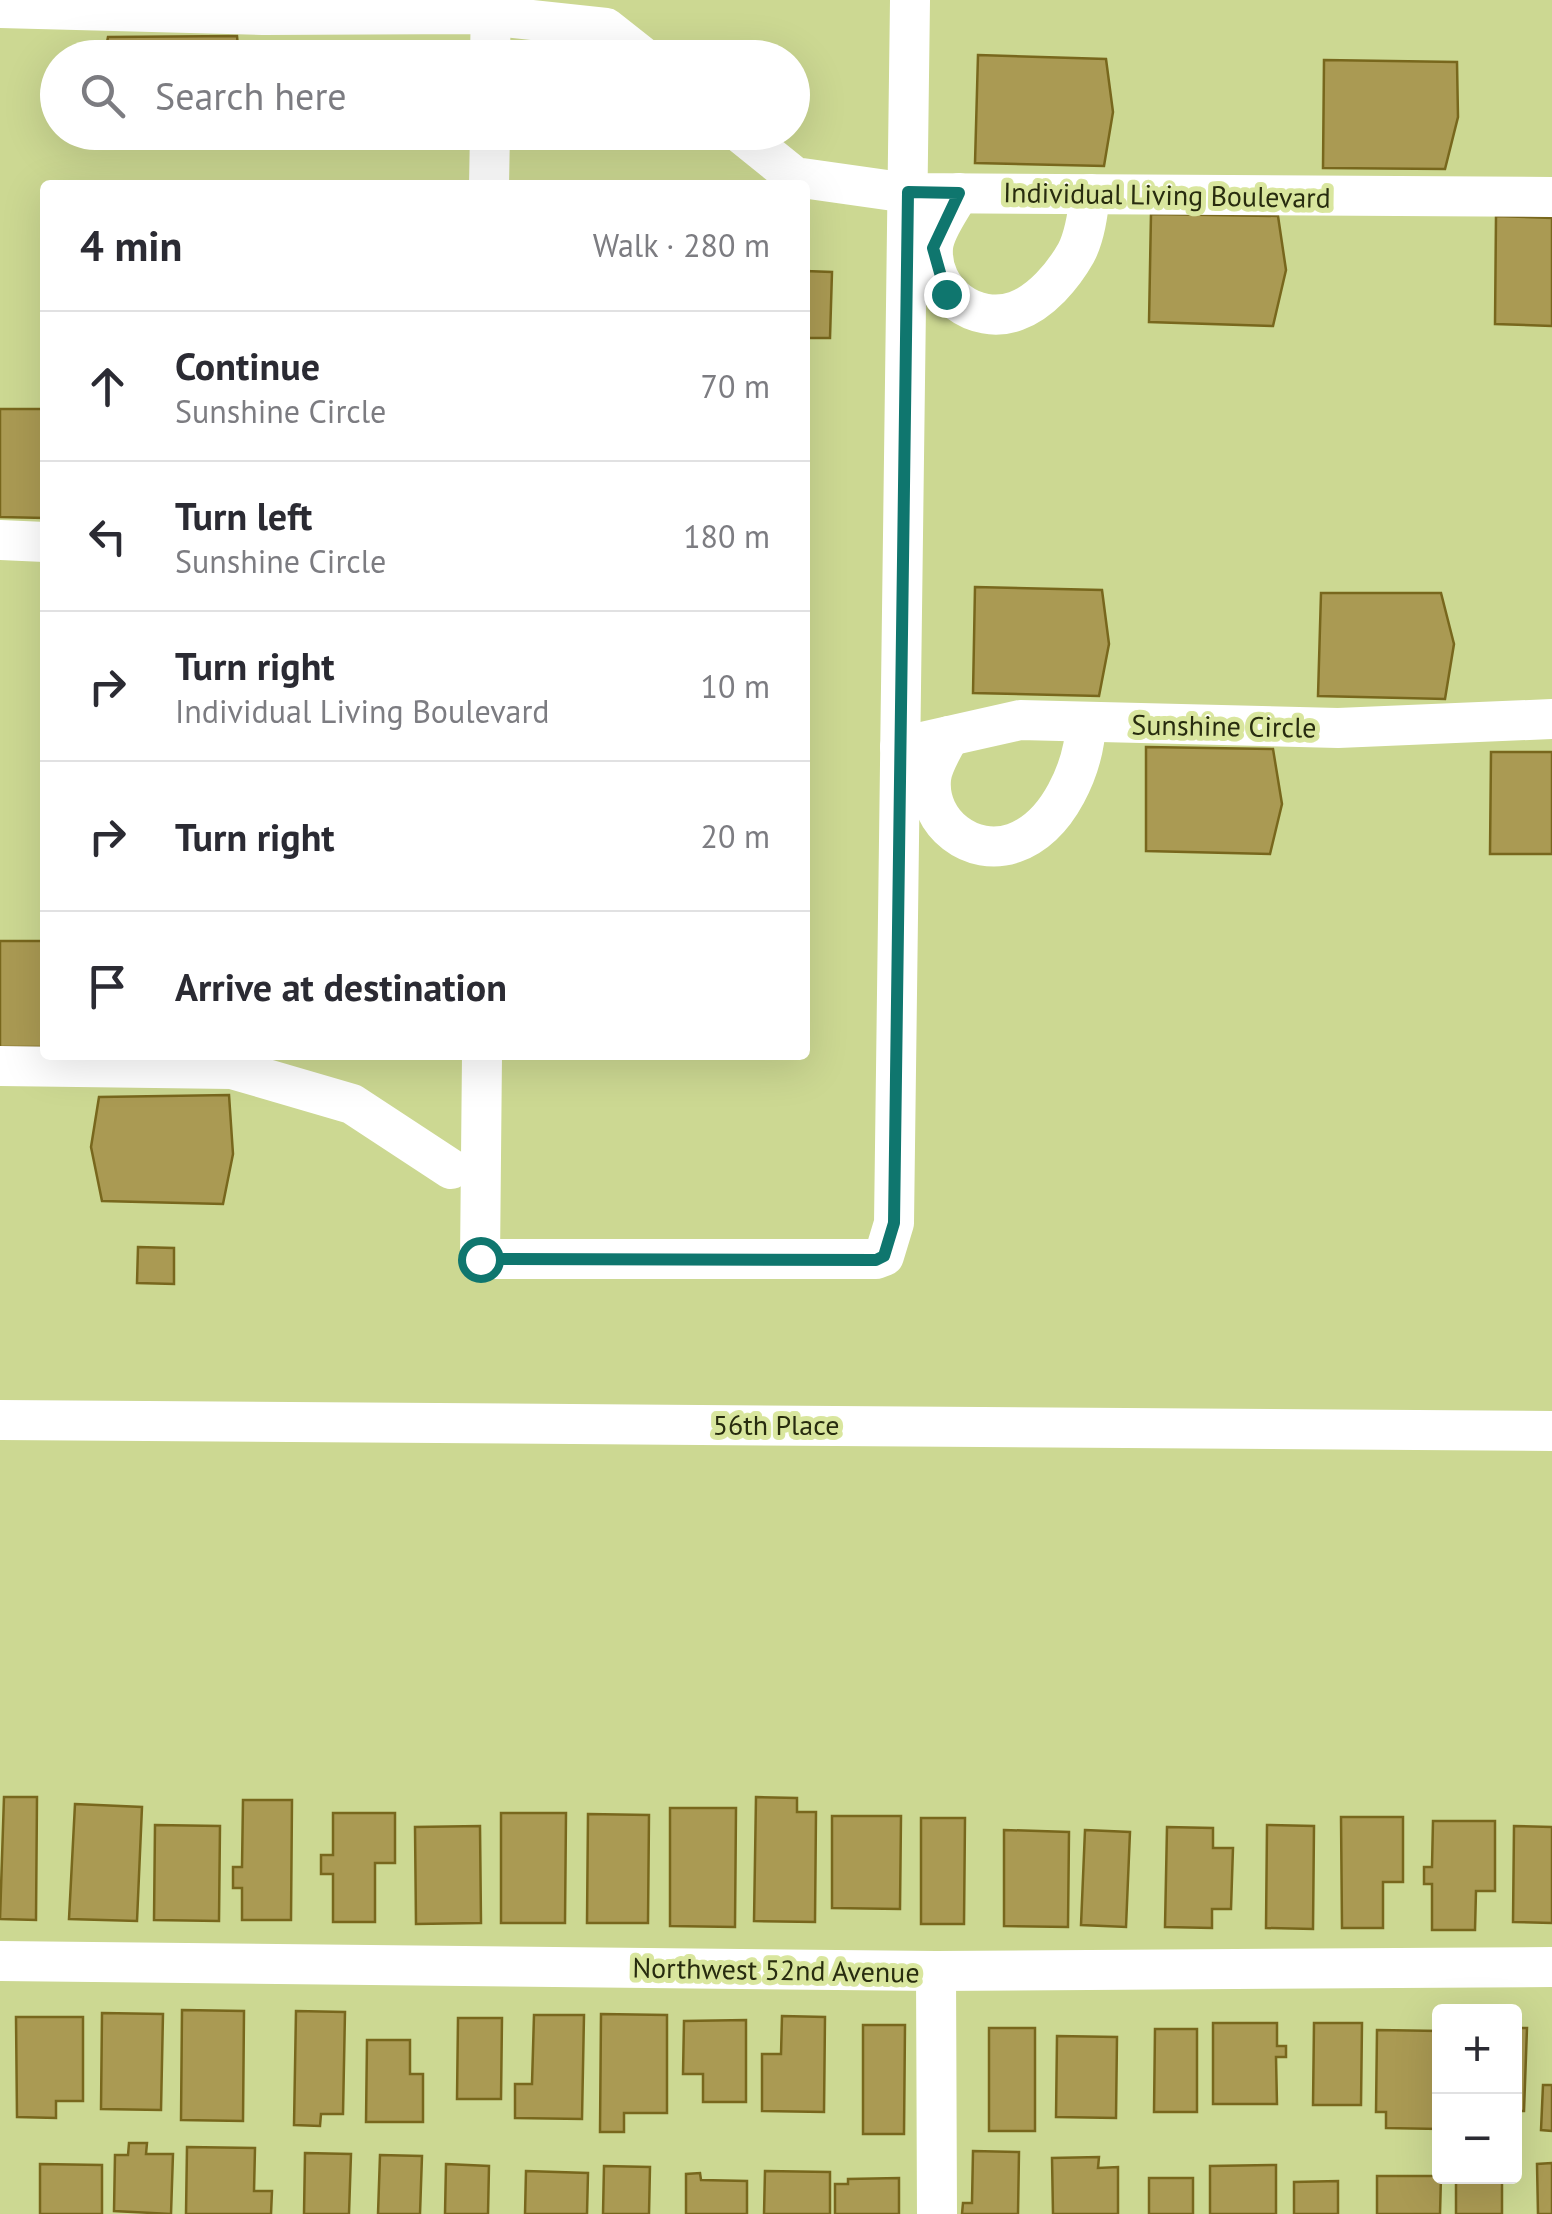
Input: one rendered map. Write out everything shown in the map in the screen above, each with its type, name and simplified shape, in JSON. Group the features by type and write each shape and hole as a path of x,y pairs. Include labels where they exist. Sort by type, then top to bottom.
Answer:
{"street":[{"path":"482,1060 480,1259 876,1260 884,1256 894,1223 910,0"},
{"path":"0,8 491,8 606,28 621,40"},
{"path":"490,40 491,8"},
{"path":"489,180 490,150"},
{"name":"Individual Living Boulevard","path":"762,150 795,176 908,192 1552,197"},
{"path":"959,193 933,248 936,267 946,294 964,308 988,314 1014,312 1051,287 1077,252 1090,194"},
{"path":"0,540 40,542"},
{"name":"Sunshine Circle","path":"900,747 1020,720 1338,728 1552,719"},
{"path":"949,736 931,779 944,825 962,839 986,846 1012,844 1048,818 1070,785 1085,748 1086,723"},
{"path":"0,1066 232,1069 352,1104 451,1169"},
{"name":"56th Place","path":"0,1420 1552,1431"},
{"name":"Northwest 52nd Avenue","path":"0,1962 936,1971 1552,1967"},
{"path":"936,1971 938,2214"}],"building":[{"path":"237,36 237,40 107,40"},
{"path":"978,55 1106,59 1113,112 1104,166 975,163"},
{"path":"1324,60 1457,62 1458,117 1445,169 1323,168"},
{"path":"1151,214 1278,216 1286,270 1273,326 1149,322"},
{"path":"1496,216 1552,218 1552,326 1495,324"},
{"path":"810,271 832,272 830,338 810,338"},
{"path":"0,409 40,409 40,518 0,517"},
{"path":"975,587 1102,590 1109,644 1099,696 973,693"},
{"path":"1321,593 1441,593 1454,644 1445,699 1318,696"},
{"path":"1146,747 1273,749 1282,804 1270,854 1146,851"},
{"path":"1491,752 1552,752 1552,854 1490,854"},
{"path":"0,941 40,941 40,1047 0,1047"},
{"path":"229,1095 233,1154 223,1204 102,1201 91,1147 99,1097"},
{"path":"138,1247 174,1248 174,1284 137,1283"},
{"path":"4,1797 37,1797 36,1920 0,1919"},
{"path":"756,1797 797,1798 797,1812 816,1812 815,1922 754,1921"},
{"path":"243,1800 292,1800 291,1920 242,1920 242,1888 233,1888 233,1867 242,1867"},
{"path":"75,1804 142,1807 137,1921 69,1919"},
{"path":"670,1808 736,1808 735,1927 670,1926"},
{"path":"333,1813 395,1813 395,1863 375,1863 375,1922 333,1922 333,1874 321,1874 321,1855 333,1855"},
{"path":"501,1813 566,1813 565,1923 501,1923"},
{"path":"588,1814 649,1815 648,1923 587,1923"},
{"path":"832,1816 901,1816 900,1909 832,1908"},
{"path":"1341,1817 1403,1817 1403,1882 1383,1882 1383,1928 1342,1928"},
{"path":"921,1818 965,1818 964,1924 921,1924"},
{"path":"1433,1821 1495,1821 1495,1891 1476,1891 1475,1930 1432,1930 1432,1884 1424,1884 1424,1867 1432,1867"},
{"path":"155,1825 220,1826 219,1921 154,1920"},
{"path":"1267,1825 1314,1826 1313,1929 1266,1928"},
{"path":"480,1826 481,1923 416,1924 415,1827"},
{"path":"1514,1826 1552,1827 1552,1923 1513,1922"},
{"path":"1167,1827 1213,1828 1213,1848 1233,1848 1231,1909 1212,1909 1212,1928 1165,1927"},
{"path":"1004,1830 1069,1832 1068,1927 1004,1926"},
{"path":"1085,1830 1130,1832 1126,1927 1081,1925"},
{"path":"182,2010 244,2011 243,2121 181,2120"},
{"path":"296,2011 345,2012 343,2114 321,2114 320,2126 294,2125"},
{"path":"102,2013 163,2014 161,2110 101,2109"},
{"path":"601,2014 667,2015 667,2113 624,2113 624,2132 600,2132"},
{"path":"534,2015 584,2015 582,2119 515,2118 515,2084 532,2084"},
{"path":"782,2016 825,2017 824,2112 762,2111 762,2054 781,2054"},
{"path":"16,2017 83,2017 83,2101 56,2101 56,2118 17,2117"},
{"path":"458,2018 502,2018 501,2099 457,2099"},
{"path":"746,2020 746,2102 703,2102 703,2074 683,2074 684,2021"},
{"path":"1213,2023 1277,2023 1277,2046 1286,2046 1286,2057 1276,2057 1277,2104 1213,2104"},
{"path":"1314,2023 1362,2023 1361,2105 1313,2105"},
{"path":"863,2025 905,2025 904,2134 863,2134"},
{"path":"989,2028 1035,2028 1035,2131 989,2131"},
{"path":"1522,2028 1527,2028 1524,2111"},
{"path":"1155,2029 1197,2029 1197,2112 1154,2112"},
{"path":"1377,2030 1432,2031 1432,2129 1386,2128 1386,2112 1376,2112"},
{"path":"1057,2036 1117,2037 1116,2118 1056,2117"},
{"path":"367,2040 410,2040 410,2074 423,2074 423,2122 366,2122"},
{"path":"1543,2085 1552,2085 1552,2131 1541,2130"},
{"path":"129,2143 147,2143 146,2154 173,2154 171,2214 114,2211 115,2155 128,2155"},
{"path":"187,2147 255,2148 254,2191 272,2191 271,2214 186,2214"},
{"path":"973,2151 1019,2152 1018,2214 962,2214 963,2203 972,2203"},
{"path":"305,2153 351,2154 349,2214 304,2214"},
{"path":"380,2155 422,2156 420,2214 378,2214"},
{"path":"1099,2157 1098,2168 1118,2167 1118,2214 1053,2214 1052,2158"},
{"path":"1552,2163 1552,2214 1538,2214 1537,2164"},
{"path":"40,2164 102,2165 102,2214 40,2214"},
{"path":"446,2164 489,2166 488,2214 445,2214"},
{"path":"1276,2165 1276,2214 1210,2214 1210,2166"},
{"path":"604,2166 650,2167 649,2214 603,2214"},
{"path":"526,2171 588,2173 587,2214 525,2214"},
{"path":"765,2171 830,2172 830,2214 764,2214"},
{"path":"700,2173 701,2180 747,2181 747,2214 686,2214 686,2174"},
{"path":"1377,2176 1432,2176 1432,2184 1441,2184 1440,2214 1377,2214"},
{"path":"899,2178 899,2214 835,2214 835,2184 848,2184 848,2179"},
{"path":"1149,2178 1193,2178 1193,2214 1149,2214"},
{"path":"1338,2181 1338,2214 1294,2214 1294,2182"},
{"path":"1456,2184 1502,2184 1502,2214 1456,2214"}],"route":[{"path":"480,1259 876,1260 884,1256 894,1223 908,192 959,193 933,248 946,294"}]}
